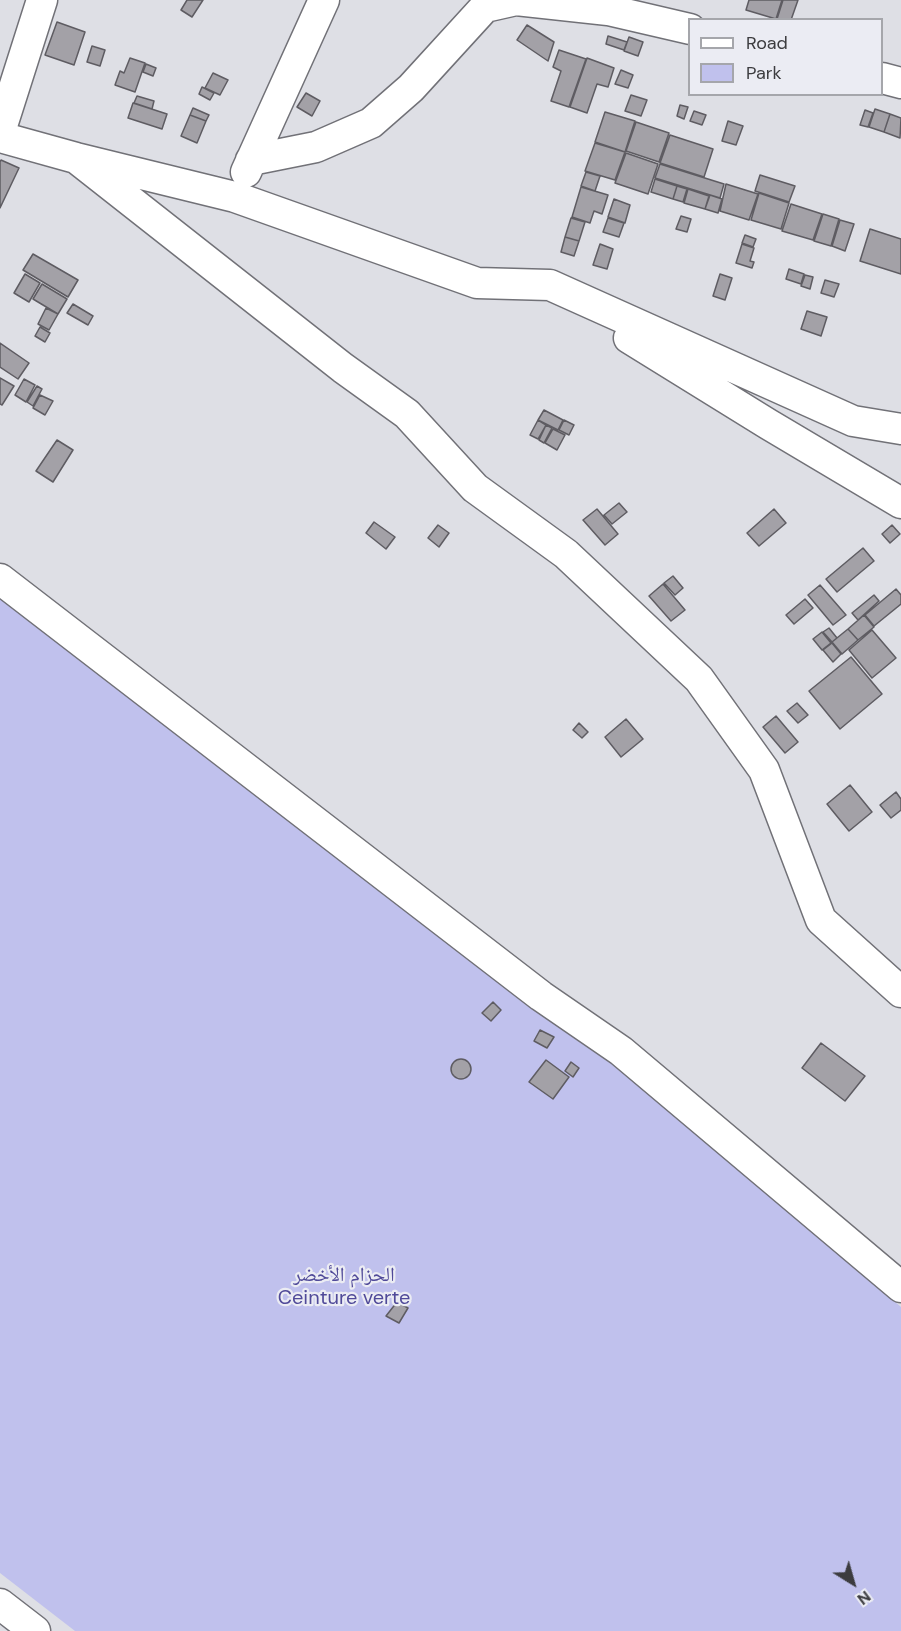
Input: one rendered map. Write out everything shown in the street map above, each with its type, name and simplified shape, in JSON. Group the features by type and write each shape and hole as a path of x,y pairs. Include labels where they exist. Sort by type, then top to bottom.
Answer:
{"street":[{"path":"0,132 42,0"},
{"path":"235,197 324,0"},
{"path":"251,160 316,147 371,123 411,88 485,7 516,0 585,7 609,10 688,29"},
{"path":"883,78 901,83"},
{"path":"0,137 235,197 477,283 550,285 853,421 901,429"},
{"path":"76,158 343,368 406,414 475,488 566,554 699,679 764,770 821,920 901,992"},
{"path":"550,285 738,405 901,503"},
{"path":"0,579 541,996 621,1051 901,1287"},
{"path":"0,1604 35,1631"}],"green space":[{"name":"الحزام الأخضر Ceinture verte","path":"0,592 638,1078 901,1307 901,1631 75,1631 0,1573"}],"building":[{"path":"187,0 203,0 192,17 181,10"},
{"path":"749,0 782,0 776,18 746,10"},
{"path":"783,0 798,0 792,18 777,18"},
{"path":"57,22 85,32 74,65 45,55"},
{"path":"527,25 554,42 548,61 517,40"},
{"path":"608,36 627,42 624,50 606,44"},
{"path":"629,37 643,42 638,56 624,51"},
{"path":"92,46 105,50 100,66 87,62"},
{"path":"559,50 586,59 569,107 551,101 561,71 553,67"},
{"path":"130,58 145,63 135,92 115,85 120,71 124,73"},
{"path":"587,58 614,68 608,87 597,84 587,113 570,107"},
{"path":"146,64 156,68 153,76 143,72"},
{"path":"621,70 633,75 628,88 615,84"},
{"path":"213,73 228,80 220,95 205,88"},
{"path":"202,87 214,93 210,100 199,94"},
{"path":"306,93 320,101 312,116 297,107"},
{"path":"631,95 647,100 641,116 625,111"},
{"path":"137,96 154,101 152,109 134,103"},
{"path":"133,103 167,114 162,129 128,118"},
{"path":"680,105 688,107 684,119 677,116"},
{"path":"193,108 209,115 206,121 190,115"},
{"path":"875,109 890,114 884,132 869,127"},
{"path":"865,110 873,113 868,127 860,125"},
{"path":"694,111 706,115 702,125 690,121"},
{"path":"605,112 635,121 625,152 595,142"},
{"path":"890,114 901,118 900,138 884,132"},
{"path":"190,115 206,121 197,143 181,136"},
{"path":"728,121 743,126 736,145 722,141"},
{"path":"636,122 669,133 659,162 626,151"},
{"path":"670,135 713,149 704,177 660,163"},
{"path":"595,143 625,152 615,180 585,171"},
{"path":"626,153 658,164 648,194 615,183"},
{"path":"1,160 19,168 0,208 0,162"},
{"path":"660,164 724,184 720,198 655,178"},
{"path":"586,172 600,176 595,191 581,186"},
{"path":"760,175 795,186 789,202 755,191"},
{"path":"655,179 677,186 673,199 651,192"},
{"path":"726,184 758,194 749,220 720,211"},
{"path":"677,186 687,189 683,202 673,199"},
{"path":"581,187 608,195 602,214 594,211 590,223 572,217"},
{"path":"688,189 709,196 705,209 684,203"},
{"path":"759,193 789,203 781,229 751,220"},
{"path":"710,195 722,199 718,213 705,209"},
{"path":"614,199 630,205 625,223 608,217"},
{"path":"791,204 822,214 813,240 782,231"},
{"path":"823,214 839,219 831,246 814,241"},
{"path":"681,216 691,219 687,232 676,229"},
{"path":"571,218 585,222 579,241 565,237"},
{"path":"608,218 624,223 619,237 603,232"},
{"path":"840,220 854,224 845,251 832,246"},
{"path":"870,229 901,239 901,274 860,261"},
{"path":"745,235 756,239 753,247 742,243"},
{"path":"565,237 579,241 574,256 561,252"},
{"path":"600,244 613,249 607,269 593,265"},
{"path":"742,244 754,248 750,261 754,262 752,268 736,263"},
{"path":"33,254 78,280 68,297 23,270"},
{"path":"789,269 804,274 801,284 786,279"},
{"path":"25,274 40,283 29,302 14,293"},
{"path":"720,274 732,278 725,300 713,296"},
{"path":"805,275 813,277 810,289 801,286"},
{"path":"825,280 839,284 834,297 821,293"},
{"path":"42,284 67,299 58,314 33,299"},
{"path":"73,304 93,316 88,325 67,313"},
{"path":"46,308 58,314 49,330 38,324"},
{"path":"807,311 827,317 821,336 801,329"},
{"path":"40,327 50,333 45,342 35,336"},
{"path":"0,343 29,363 18,379 0,367"},
{"path":"0,378 14,386 2,405 0,404"},
{"path":"24,379 35,385 26,402 15,395"},
{"path":"37,386 42,389 33,406 27,402"},
{"path":"40,395 53,401 45,415 33,408"},
{"path":"544,410 563,420 558,430 538,420"},
{"path":"538,420 546,425 538,439 530,435"},
{"path":"564,420 574,425 569,435 559,430"},
{"path":"546,425 552,428 544,443 539,440"},
{"path":"553,429 565,435 557,450 545,443"},
{"path":"57,440 73,450 53,482 36,471"},
{"path":"619,503 627,512 612,524 604,515"},
{"path":"597,509 618,534 605,545 583,520"},
{"path":"774,509 786,523 759,546 747,533"},
{"path":"374,522 395,537 386,549 366,533"},
{"path":"438,525 449,533 439,547 428,538"},
{"path":"892,525 900,534 890,543 882,534"},
{"path":"863,548 874,561 837,592 826,579"},
{"path":"673,576 683,588 675,595 664,583"},
{"path":"663,584 685,610 671,621 649,596"},
{"path":"820,585 846,615 833,625 808,595"},
{"path":"896,589 901,595 901,604 874,626 865,615"},
{"path":"874,595 879,601 858,620 852,613"},
{"path":"805,599 813,608 794,624 786,615"},
{"path":"864,615 874,627 858,640 848,629"},
{"path":"829,628 837,638 832,642 823,632"},
{"path":"848,629 858,640 842,654 832,642"},
{"path":"872,630 896,658 872,678 849,650"},
{"path":"822,632 831,643 822,650 813,639"},
{"path":"832,643 841,654 833,662 823,650"},
{"path":"851,657 882,694 840,729 809,691"},
{"path":"797,703 808,715 798,723 787,711"},
{"path":"776,716 798,742 785,753 763,727"},
{"path":"626,719 643,739 621,757 605,737"},
{"path":"579,723 588,732 582,738 573,730"},
{"path":"850,785 872,812 849,831 827,804"},
{"path":"896,792 901,799 901,810 891,818 880,805"},
{"path":"493,1002 501,1010 491,1021 482,1013"},
{"path":"540,1030 554,1037 547,1048 534,1041"},
{"path":"821,1043 865,1076 845,1101 802,1068"},
{"path":"461,1059 468,1062 471,1069 468,1076 461,1079 454,1076 451,1069 454,1062"},
{"path":"546,1060 569,1077 553,1099 529,1082"},
{"path":"571,1062 579,1068 573,1077 565,1071"},
{"path":"397,1302 408,1308 399,1323 386,1316"}]}
